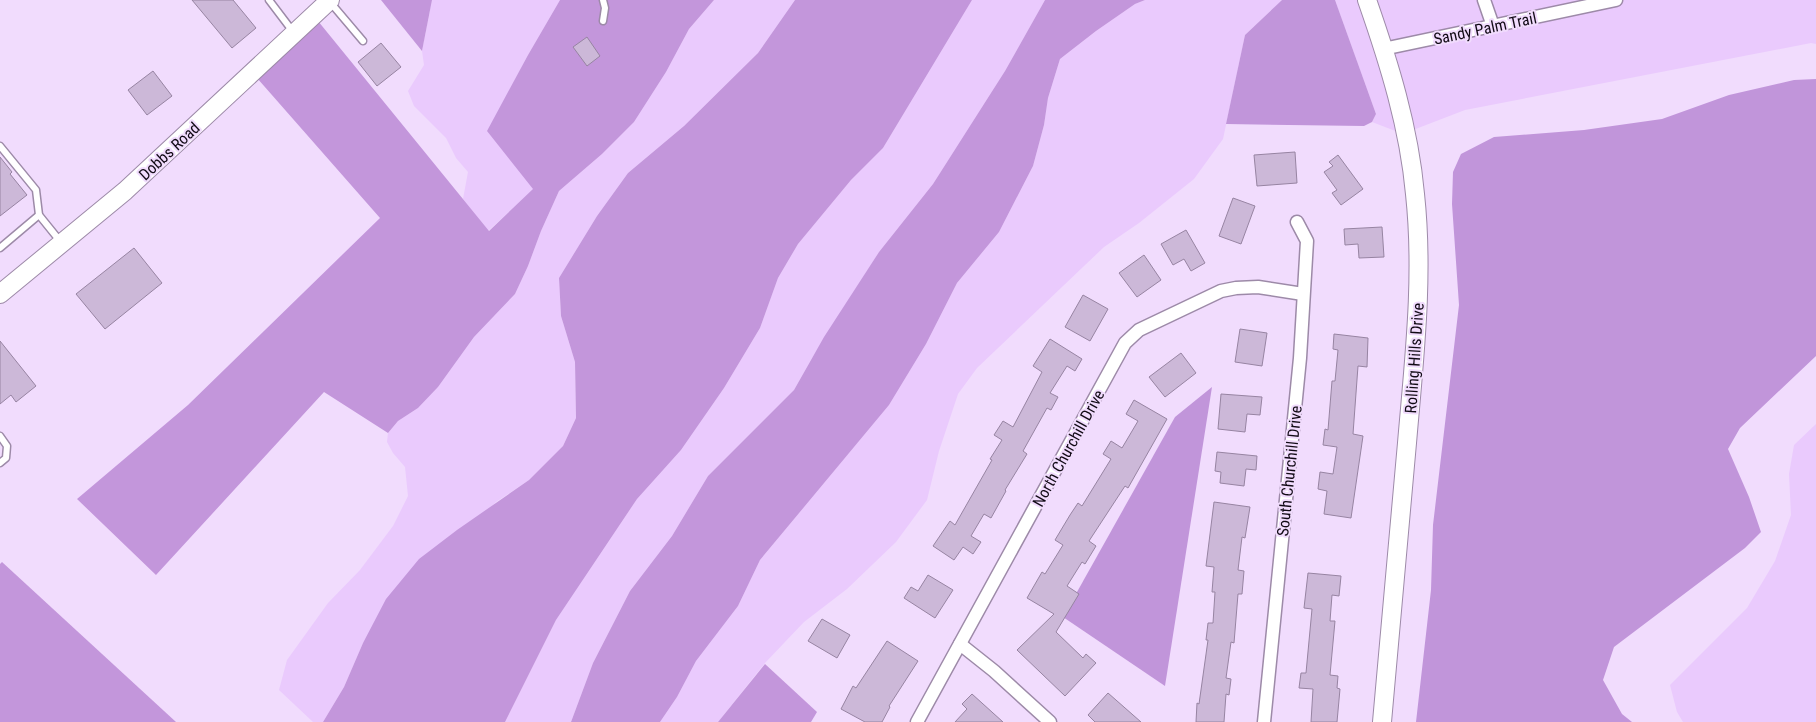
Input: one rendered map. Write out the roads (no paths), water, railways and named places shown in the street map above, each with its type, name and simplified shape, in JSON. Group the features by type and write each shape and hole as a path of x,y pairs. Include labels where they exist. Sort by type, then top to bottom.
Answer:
{"street":[{"name":"Dobbs Road","path":"0,294 125,191 330,0"},
{"name":"Rolling Hills Drive","path":"1367,0 1398,97 1409,148 1415,194 1420,273 1415,352 1382,722"},
{"path":"1484,0 1493,26"},
{"name":"Sandy Palm Trail","path":"1383,49 1616,0"},
{"name":"South Churchill Drive","path":"1264,722 1300,358 1307,241 1297,222"},
{"name":"North Churchill Drive","path":"917,722 1125,343 1139,330 1221,292 1236,288 1258,287 1303,294"},
{"path":"960,644 994,671 1050,722"}],"lane":[{"path":"269,0 295,34"},
{"path":"330,0 363,41"},
{"path":"603,0 605,8 603,21"},
{"path":"0,146 36,190 39,215 62,244"},
{"path":"0,248 39,215"},
{"path":"0,436 7,446 6,458 0,463"}]}
